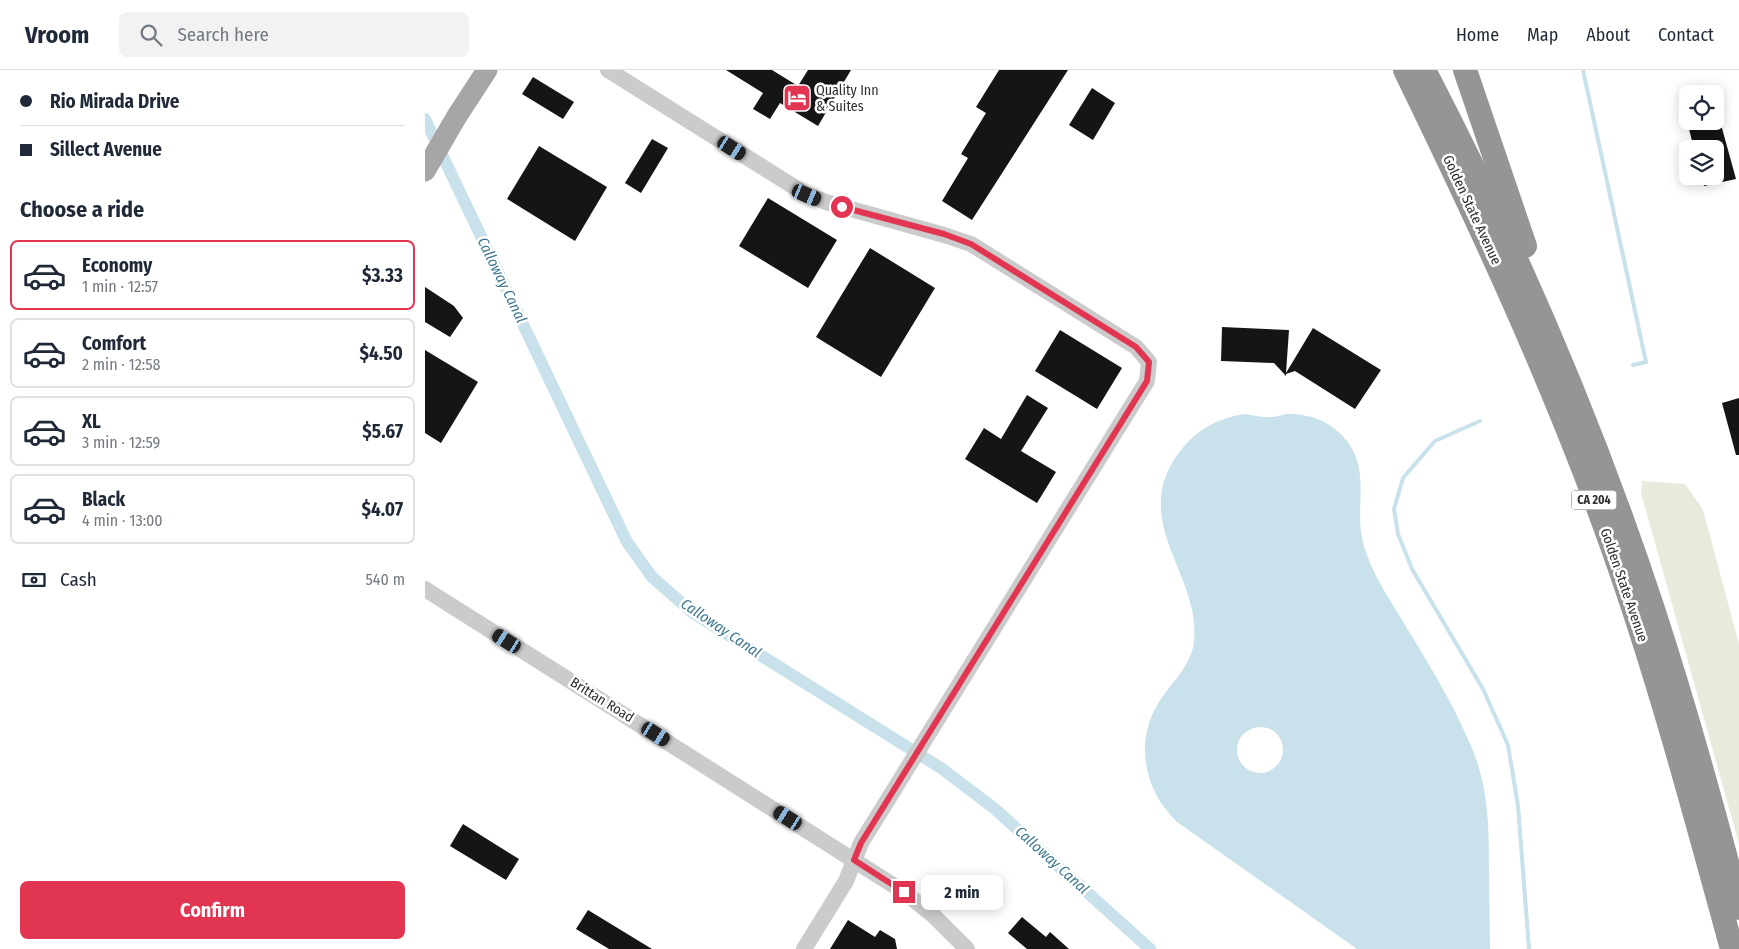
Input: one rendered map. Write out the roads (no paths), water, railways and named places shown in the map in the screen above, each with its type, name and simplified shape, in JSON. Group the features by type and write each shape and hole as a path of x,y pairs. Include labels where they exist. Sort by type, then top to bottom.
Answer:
{"highway":[{"path":"1390,70 1456,175"},
{"name":"Golden State Avenue","path":"1405,70 1480,226 1562,416 1612,547 1649,658 1732,949"},
{"name":"Golden State Avenue","path":"1425,70 1497,216 1564,371 1603,470 1652,607 1696,749 1739,908"},
{"path":"1465,70 1545,303 1564,371"}],"main road":[{"path":"425,171 457,116 487,70"}],"street":[{"path":"608,70 807,195 825,202 944,234 971,244 1136,347 1149,362 1147,381 861,843 846,881 804,949"},
{"name":"Brittan Road","path":"425,588 854,860 911,898 934,916 967,949"}],"water":[{"path":"1245,414 1275,417 1292,414 1312,417 1335,429 1348,443 1356,457 1361,487 1360,519 1366,552 1384,590 1453,708 1480,771 1488,821 1490,949 1357,949 1177,822 1165,809 1156,794 1149,778 1146,762 1145,745 1148,728 1163,696 1186,664 1193,649 1194,641 1193,616 1187,592 1169,546 1163,523 1161,500 1166,476 1181,450 1194,436 1209,426","holes":["1259,727 1269,729 1281,739 1282,755 1273,769 1264,773 1253,772 1239,760 1238,744 1242,736 1249,730"]}],"waterway":[{"path":"1583,70 1646,362 1633,365"},
{"name":"Calloway Canal","path":"425,119 627,542 652,577 693,613 941,768 995,809 1150,949"},
{"path":"1480,421 1435,441 1403,478 1394,509 1398,534 1412,569 1483,689 1508,745 1518,806 1529,949"}],"place":[{"name":"Quality Inn & Suites","path":"797,98"}]}
